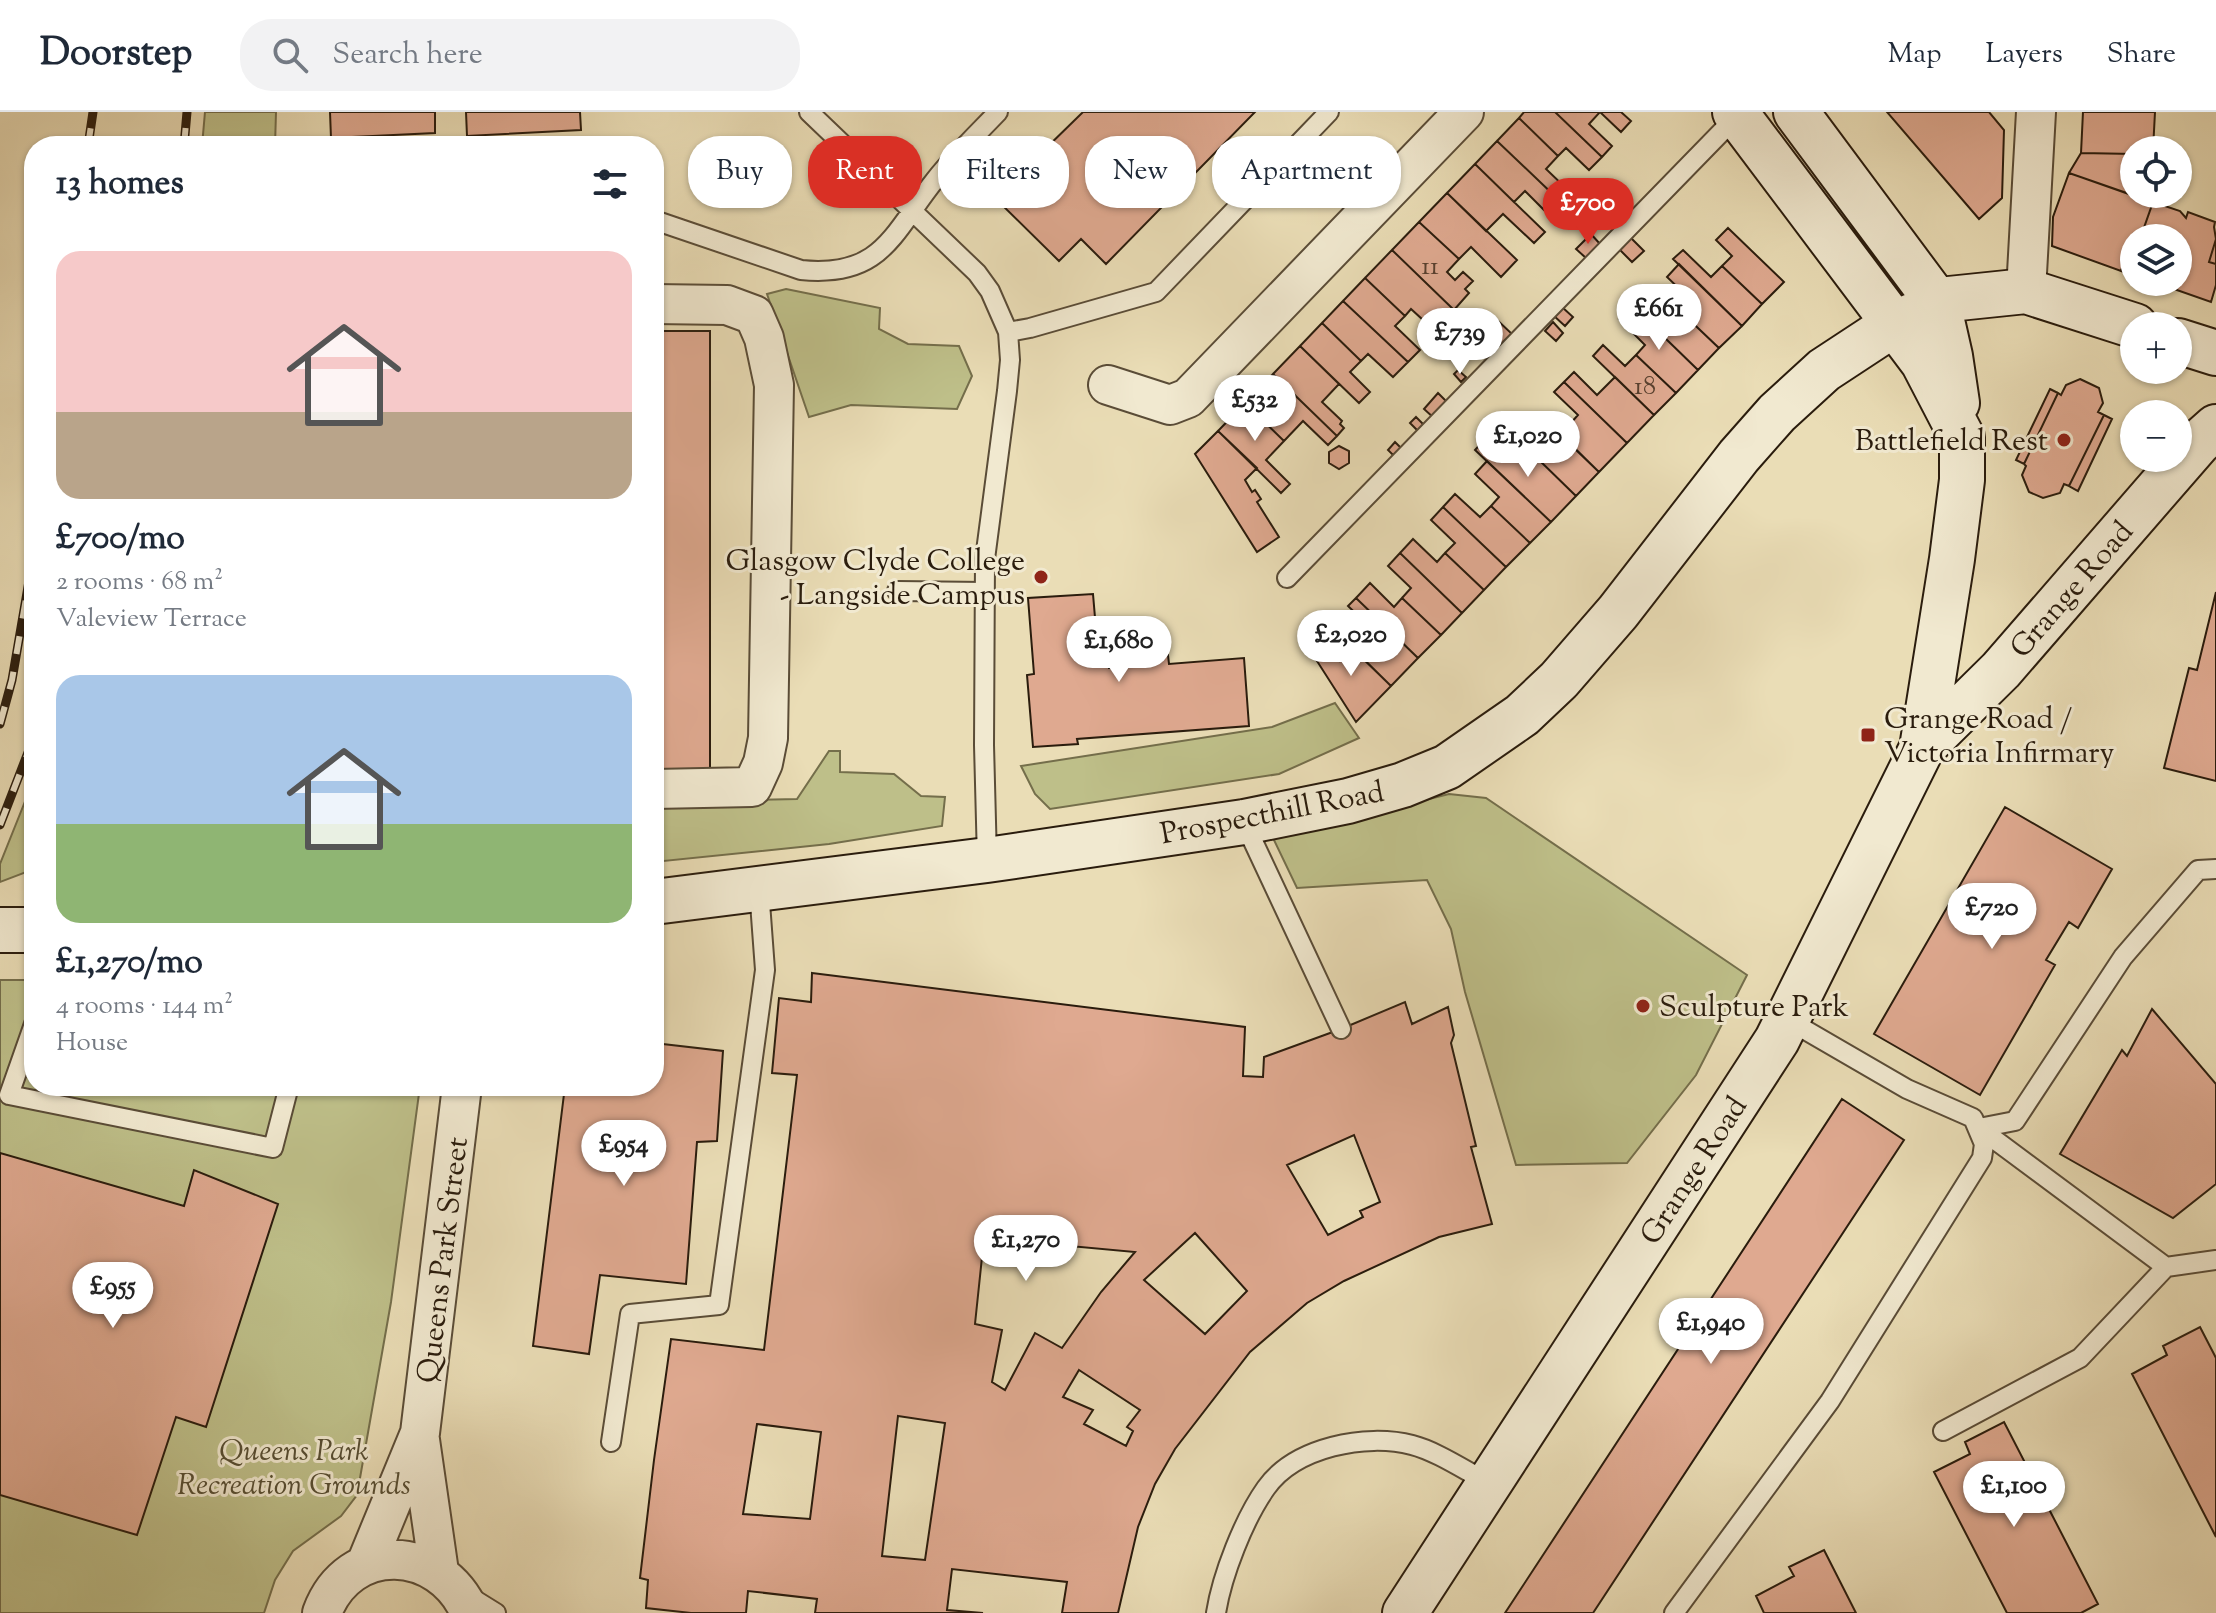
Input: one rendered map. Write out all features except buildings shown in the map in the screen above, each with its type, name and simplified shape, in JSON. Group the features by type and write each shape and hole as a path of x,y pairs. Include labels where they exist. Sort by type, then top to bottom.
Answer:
{"main road":[{"path":"1796,112 1938,303"},
{"name":"Grange Road","path":"1736,114 1923,362 1962,437"},
{"path":"2026,291 2120,321"},
{"name":"Prospecthill Road","path":"664,901 987,860 1244,822 1348,801 1403,785 1447,767 1522,715 1559,680 1618,612 1739,456 1777,413 1824,370 1894,324 1938,303 2026,291"},
{"name":"Grange Road","path":"1405,1613 1761,1066 1788,1020 1922,748 1962,480 1962,437 1950,356 1938,303"},
{"path":"2192,345 2216,353"},
{"name":"Grange Road","path":"1922,748 2001,670 2198,443 2216,427"},
{"path":"0,930 24,930"}],"street":[{"path":"1108,385 1170,405 1188,398 1464,112"},
{"path":"2026,291 2036,112"},
{"path":"664,304 727,305 754,315 764,338 774,385 768,738 763,763 752,787 664,789"},
{"name":"Queens Park Street","path":"366,1564 420,1433 462,1096"},
{"name":"Queens Park Street","path":"420,1433 456,1591"},
{"path":"322,1613 327,1598 344,1578 366,1564 391,1559 416,1562 456,1591"}],"lane":[{"path":"809,112 977,273 990,291 1008,332 1010,360 985,559 987,860"},
{"path":"664,223 801,270 842,270 862,263 890,242 935,179 998,112"},
{"path":"1008,332 1156,292 1329,112"},
{"path":"1287,578 1736,114"},
{"path":"897,591 985,592"},
{"path":"1244,822 1341,1029"},
{"path":"1979,1128 2015,1121 2123,957 2198,870 2216,869"},
{"path":"611,1442 630,1314 719,1305 765,970 759,889"},
{"path":"1674,1613 1830,1401 1982,1158 1984,1144 1973,1118 1907,1089 1788,1020"},
{"path":"24,1050 5,1097 273,1148 286,1096"},
{"path":"1979,1128 2166,1267"},
{"path":"1943,1431 2080,1358 2166,1267 2216,1260"},
{"path":"1216,1613 1246,1526 1267,1486 1292,1465 1317,1452 1346,1443 1376,1439 1414,1445 1489,1483"},
{"path":"456,1591 496,1613"}],"green space":[{"path":"205,112 276,112 275,136 203,136"},
{"path":"786,289 880,308 879,329 908,344 959,346 972,376 957,409 851,405 809,417 767,294"},
{"path":"1335,703 1359,738 1279,774 1050,809 1035,794 1021,766 1272,727"},
{"path":"829,751 840,751 840,772 894,774 921,796 945,797 942,826 829,844 664,861 664,802 797,799"},
{"path":"1449,794 1486,798 1747,975 1696,1075 1627,1163 1516,1165 1465,992 1451,929 1427,880 1297,888 1273,838"},
{"path":"24,804 24,873 0,882 0,864"},
{"name":"Queens Park Recreation Grounds","path":"0,980 24,980 24,1096 419,1096 391,1302 357,1495 341,1516 293,1551 275,1580 264,1613 0,1613"}],"railway":[{"path":"89,136 93,112"},
{"path":"185,136 187,112"},
{"path":"0,724 12,680 24,610"},
{"path":"0,825 24,763"}],"place":[{"name":"Battlefield Rest","path":"2064,440"},
{"name":"Glasgow Clyde College - Langside Campus","path":"1041,577"},
{"name":"Grange Road / Victoria Infirmary","path":"1868,735"},
{"name":"Sculpture Park","path":"1643,1006"}]}
